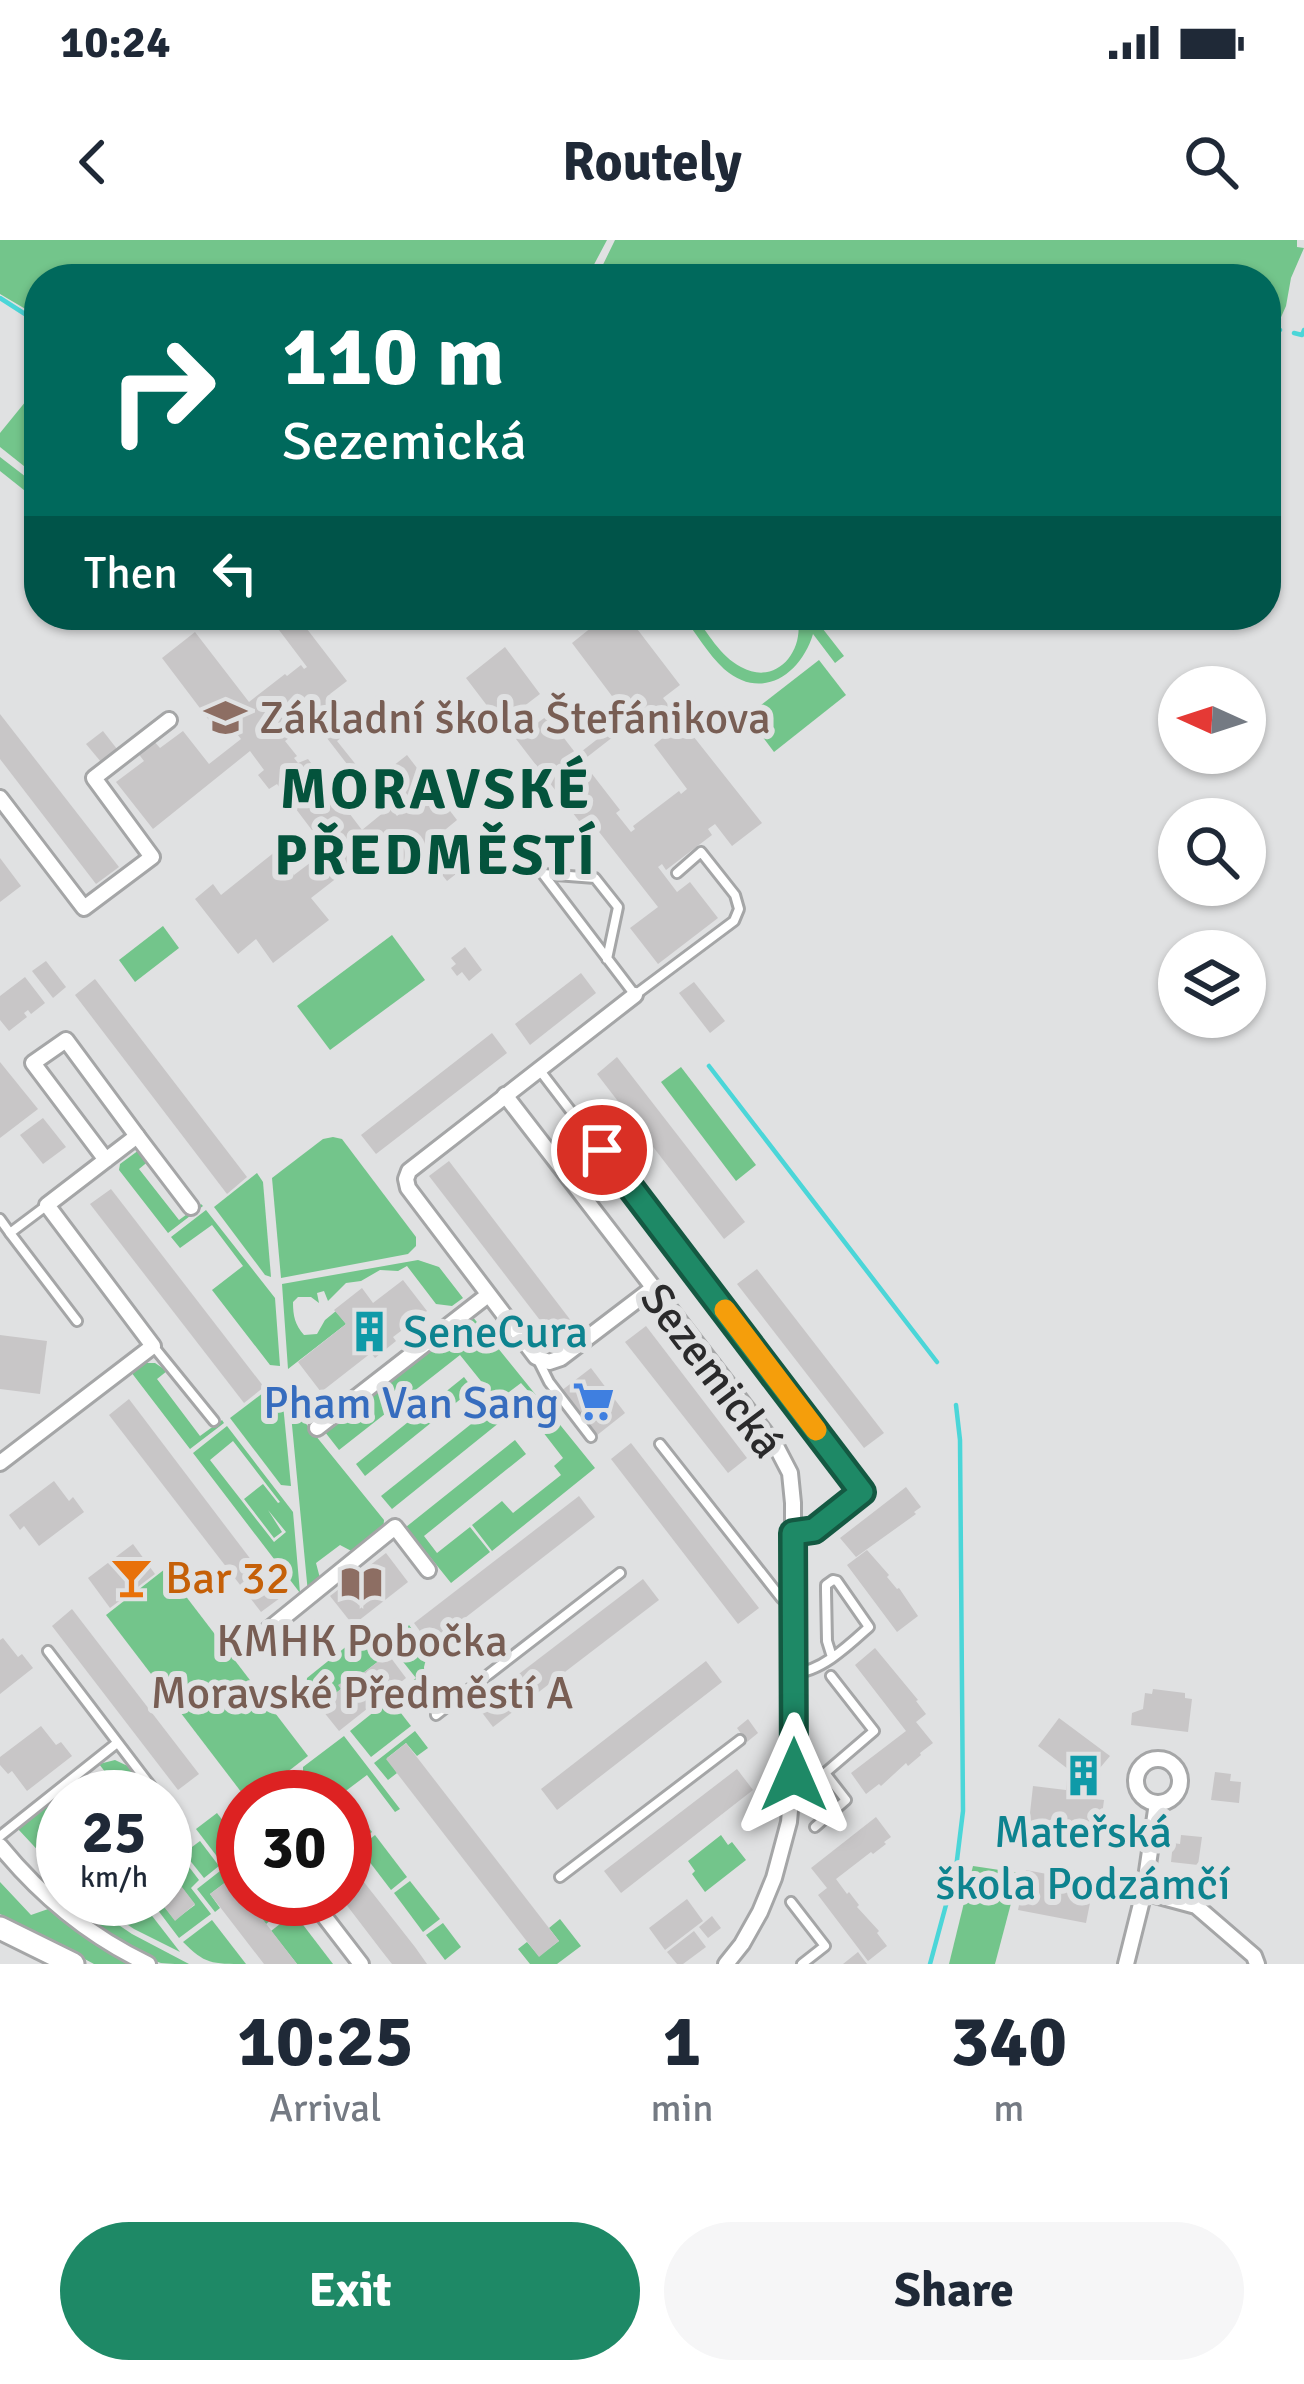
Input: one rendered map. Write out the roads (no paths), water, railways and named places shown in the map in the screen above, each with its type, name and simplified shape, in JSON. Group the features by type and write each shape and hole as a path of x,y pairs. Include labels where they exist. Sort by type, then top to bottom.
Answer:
{"street":[{"path":"0,798 84,908 152,856 94,778 169,721"},
{"path":"635,995 409,1171 406,1179 408,1188 536,1357 549,1362 562,1358 653,1288"},
{"path":"106,1160 33,1064 66,1040 191,1207"},
{"name":"Sezemická","path":"505,1095 777,1448 790,1473 793,1533"},
{"path":"0,1463 153,1346 47,1205 137,1136"},
{"path":"317,1428 488,1295"},
{"path":"252,1642 395,1528 428,1570"},
{"path":"726,1964 742,1944 774,1878 789,1822 794,1775 793,1533"},
{"path":"1126,1964 1144,1892 1156,1803"},
{"path":"0,1846 69,1915 148,1964"},
{"path":"1144,1892 1196,1906 1254,1956 1257,1964"},
{"path":"332,1926 361,1964"},
{"path":"0,1928 73,1964"}],"lane":[{"path":"607,959 618,907 595,878 543,874 607,959 635,995 734,921 740,909 735,895 701,852 677,873"},
{"name":"Sezemická","path":"538,1068 862,1492 814,1530 793,1533"},
{"path":"10,1233 47,1205"},
{"path":"0,1219 76,1321"},
{"path":"153,1346 214,1421"},
{"path":"536,1357 591,1438"},
{"path":"660,1444 782,1599 794,1600"},
{"path":"436,1715 620,1573"},
{"path":"794,1673 807,1672 832,1657 868,1627 833,1580 826,1585 827,1641 832,1657"},
{"path":"47,1651 138,1770"},
{"path":"794,1775 825,1773 874,1731 831,1676"},
{"path":"560,1877 740,1740"},
{"path":"0,1836 118,1743"},
{"path":"815,1827 846,1800 825,1773"},
{"path":"791,1902 825,1946 802,1964"}],"waterway":[{"path":"0,298 24,313"},
{"path":"1294,333 1302,335 1304,330"},
{"path":"709,1066 937,1362"},
{"path":"930,1964 956,1868 963,1811 956,1405"}],"place":[{"name":"Základní škola Štefánikova","path":"225,717"},
{"name":"SeneCura","path":"369,1331"},
{"name":"Pham Van Sang","path":"593,1402"},
{"name":"Bar 32","path":"131,1577"},
{"name":"KMHK Pobočka Moravské Předměstí A","path":"362,1584"},
{"name":"Mateřská škola Podzámčí","path":"1083,1775"}],"district":[{"name":"MORAVSKÉ PŘEDMĚSTÍ","path":"436,821"}]}
